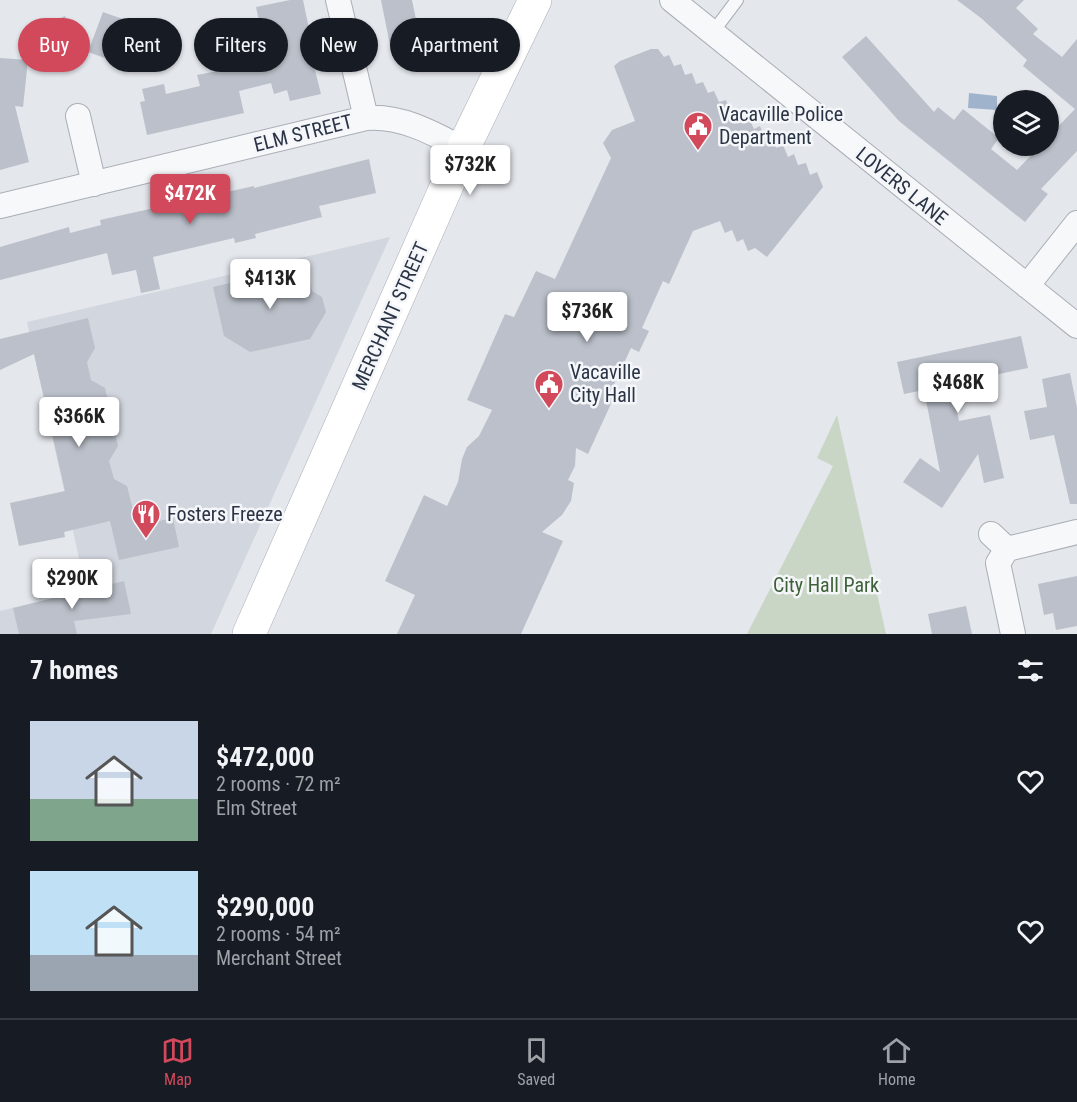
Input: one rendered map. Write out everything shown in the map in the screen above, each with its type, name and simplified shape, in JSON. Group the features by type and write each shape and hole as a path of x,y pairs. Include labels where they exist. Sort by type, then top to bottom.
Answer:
{"main road":[{"name":"MERCHANT STREET","path":"249,634 463,149 536,0"}],"street":[{"path":"338,0 366,118"},
{"name":"LOVERS LANE","path":"672,0 1077,326"},
{"path":"78,116 94,184"},
{"name":"ELM STREET","path":"0,206 366,118 377,117 406,123 429,131 463,149"},
{"path":"1027,286 1077,223"},
{"path":"1012,634 998,563 999,541 1077,532"}],"lane":[{"path":"713,32 737,0"}],"shaded area":[{"path":"390,237 211,634 0,634 0,611 86,590 27,322"}],"green space":[{"name":"City Hall Park","path":"837,415 886,634 747,634 833,466 817,458"}],"water":[{"path":"969,93 993,96 993,110 968,108"}],"building":[{"path":"290,0 303,0 307,18 300,18 300,72 315,72 321,94 290,101 287,90 274,94 271,83 239,91 244,113 147,135 140,102 145,101 142,89 164,84 166,94 200,86 197,75 212,72 288,72 288,18 258,18 256,7"},
{"path":"381,0 412,0 416,18 390,18 390,45"},
{"path":"957,0 1024,0 1016,8 1038,29 1033,34 1062,57 1077,39 1077,151 1041,189 1048,194 1025,222 899,121 842,57 866,36 934,112 938,107 954,120 963,109 993,133 991,149 993,156 1000,156 1017,170 1030,156 1059,156 1059,126 1075,109 1059,96 1059,90 1052,90 1023,66 1027,60 981,18"},
{"path":"103,12 120,18 102,18 102,57 90,53 90,47"},
{"name":"Vacaville City Hall","path":"651,49 658,49 664,57 669,55 674,66 681,64 685,75 692,73 696,84 703,82 708,93 714,91 719,102 726,100 730,111 738,109 742,120 749,118 754,129 760,126 765,138 772,136 776,148 783,145 788,157 794,154 798,165 806,163 810,175 817,172 823,187 767,257 755,248 748,251 743,239 737,242 732,230 725,233 720,221 693,231 669,284 663,281 642,328 649,331 639,352 631,348 610,393 615,395 588,454 576,448 575,466 568,480 574,483 571,501 562,515 542,532 563,541 521,634 397,634 415,595 385,581 424,495 447,506 458,482 462,459 467,447 479,436 492,410 467,400 505,314 514,317 536,271 555,279 611,158 603,143 612,130 635,121 614,66 620,61"},
{"path":"0,58 18,59 18,72 27,72 23,107 15,106 29,162 0,170"},
{"path":"369,159 376,193 319,206 322,217 255,234 256,238 235,243 234,238 153,257 160,289 141,293 136,270 112,275 107,253 0,280 0,247 69,227 70,233 101,225 100,220 254,186 254,188"},
{"path":"306,265 312,291 322,297 326,312 310,339 250,352 224,336 213,287"},
{"path":"88,318 95,348 87,362 91,380 105,388 118,446 109,461 114,479 127,486 137,526 173,518 179,547 119,560 110,521 64,532 65,537 19,546 10,503 65,491 34,354 0,370 0,339"},
{"path":"1021,336 1028,368 952,384 959,421 990,415 1004,478 984,483 978,454 942,508 903,482 920,458 940,472 924,390 904,394 897,362"},
{"path":"1070,373 1077,408 1077,504 1070,504 1054,435 1030,440 1024,411 1047,407 1042,379"},
{"path":"1077,576 1077,626 1056,630 1053,613 1044,615 1038,584"},
{"path":"124,581 131,614 74,621 77,634 19,634 13,608"},
{"path":"966,606 972,634 932,634 928,614"}],"place":[{"name":"Vacaville Police Department","path":"698,152"},
{"name":"Vacaville City Hall","path":"549,410"},
{"name":"Fosters Freeze","path":"146,540"}]}
